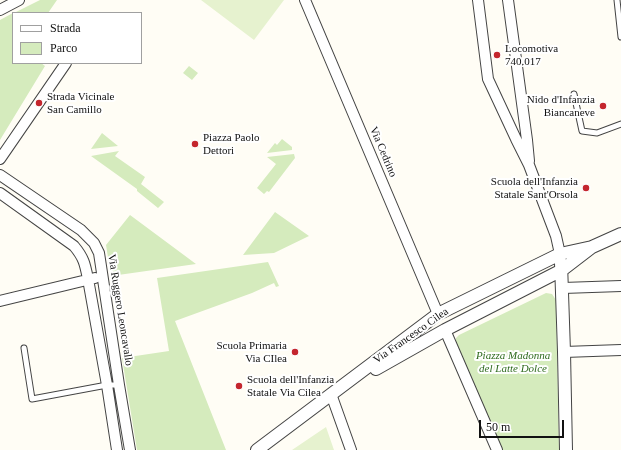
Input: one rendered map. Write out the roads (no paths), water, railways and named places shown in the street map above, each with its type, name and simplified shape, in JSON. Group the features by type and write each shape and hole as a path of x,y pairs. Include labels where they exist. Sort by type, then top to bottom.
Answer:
{"street":[{"path":"0,10 18,0"},
{"name":"Via Cedrino","path":"305,0 438,314"},
{"path":"478,0 488,79 529,165 556,236 560,254 562,270 566,450"},
{"path":"509,0 529,165"},
{"path":"0,159 65,64"},
{"path":"516,140 527,140"},
{"name":"Via Ruggero Leoncavallo","path":"0,175 81,230 94,243 99,253 130,450"},
{"path":"0,193 74,246 82,255 88,279 107,385 116,450"},
{"path":"592,247 621,234"},
{"name":"Via Francesco Cilea","path":"331,394 445,330 562,270 592,247"},
{"name":"Via Francesco Cilea","path":"256,450 438,314 560,254 592,247"},
{"path":"0,301 88,279 102,277"},
{"path":"562,288 621,286"},
{"path":"445,330 497,450"},
{"path":"564,352 621,350"},
{"path":"331,394 351,450"}],"lane":[{"path":"617,0 621,37"},
{"path":"574,94 582,131 597,133 621,124"},
{"path":"24,348 32,399 107,385 119,385"}],"place":[{"name":"Locomotiva 740.017","path":"497,55"},
{"name":"Strada Vicinale San Camillo","path":"39,103"},
{"name":"Nido d'Infanzia Biancaneve","path":"603,106"},
{"name":"Piazza Paolo Dettori","path":"195,144"},
{"name":"Scuola dell'Infanzia Statale Sant'Orsola","path":"586,188"},
{"name":"Scuola Primaria Via CIlea","path":"295,352"},
{"name":"Scuola dell'Infanzia Statale Via Cilea","path":"239,386"}],"park label":[{"name":"Piazza Madonna del Latte Dolce","path":"513,362"}]}
